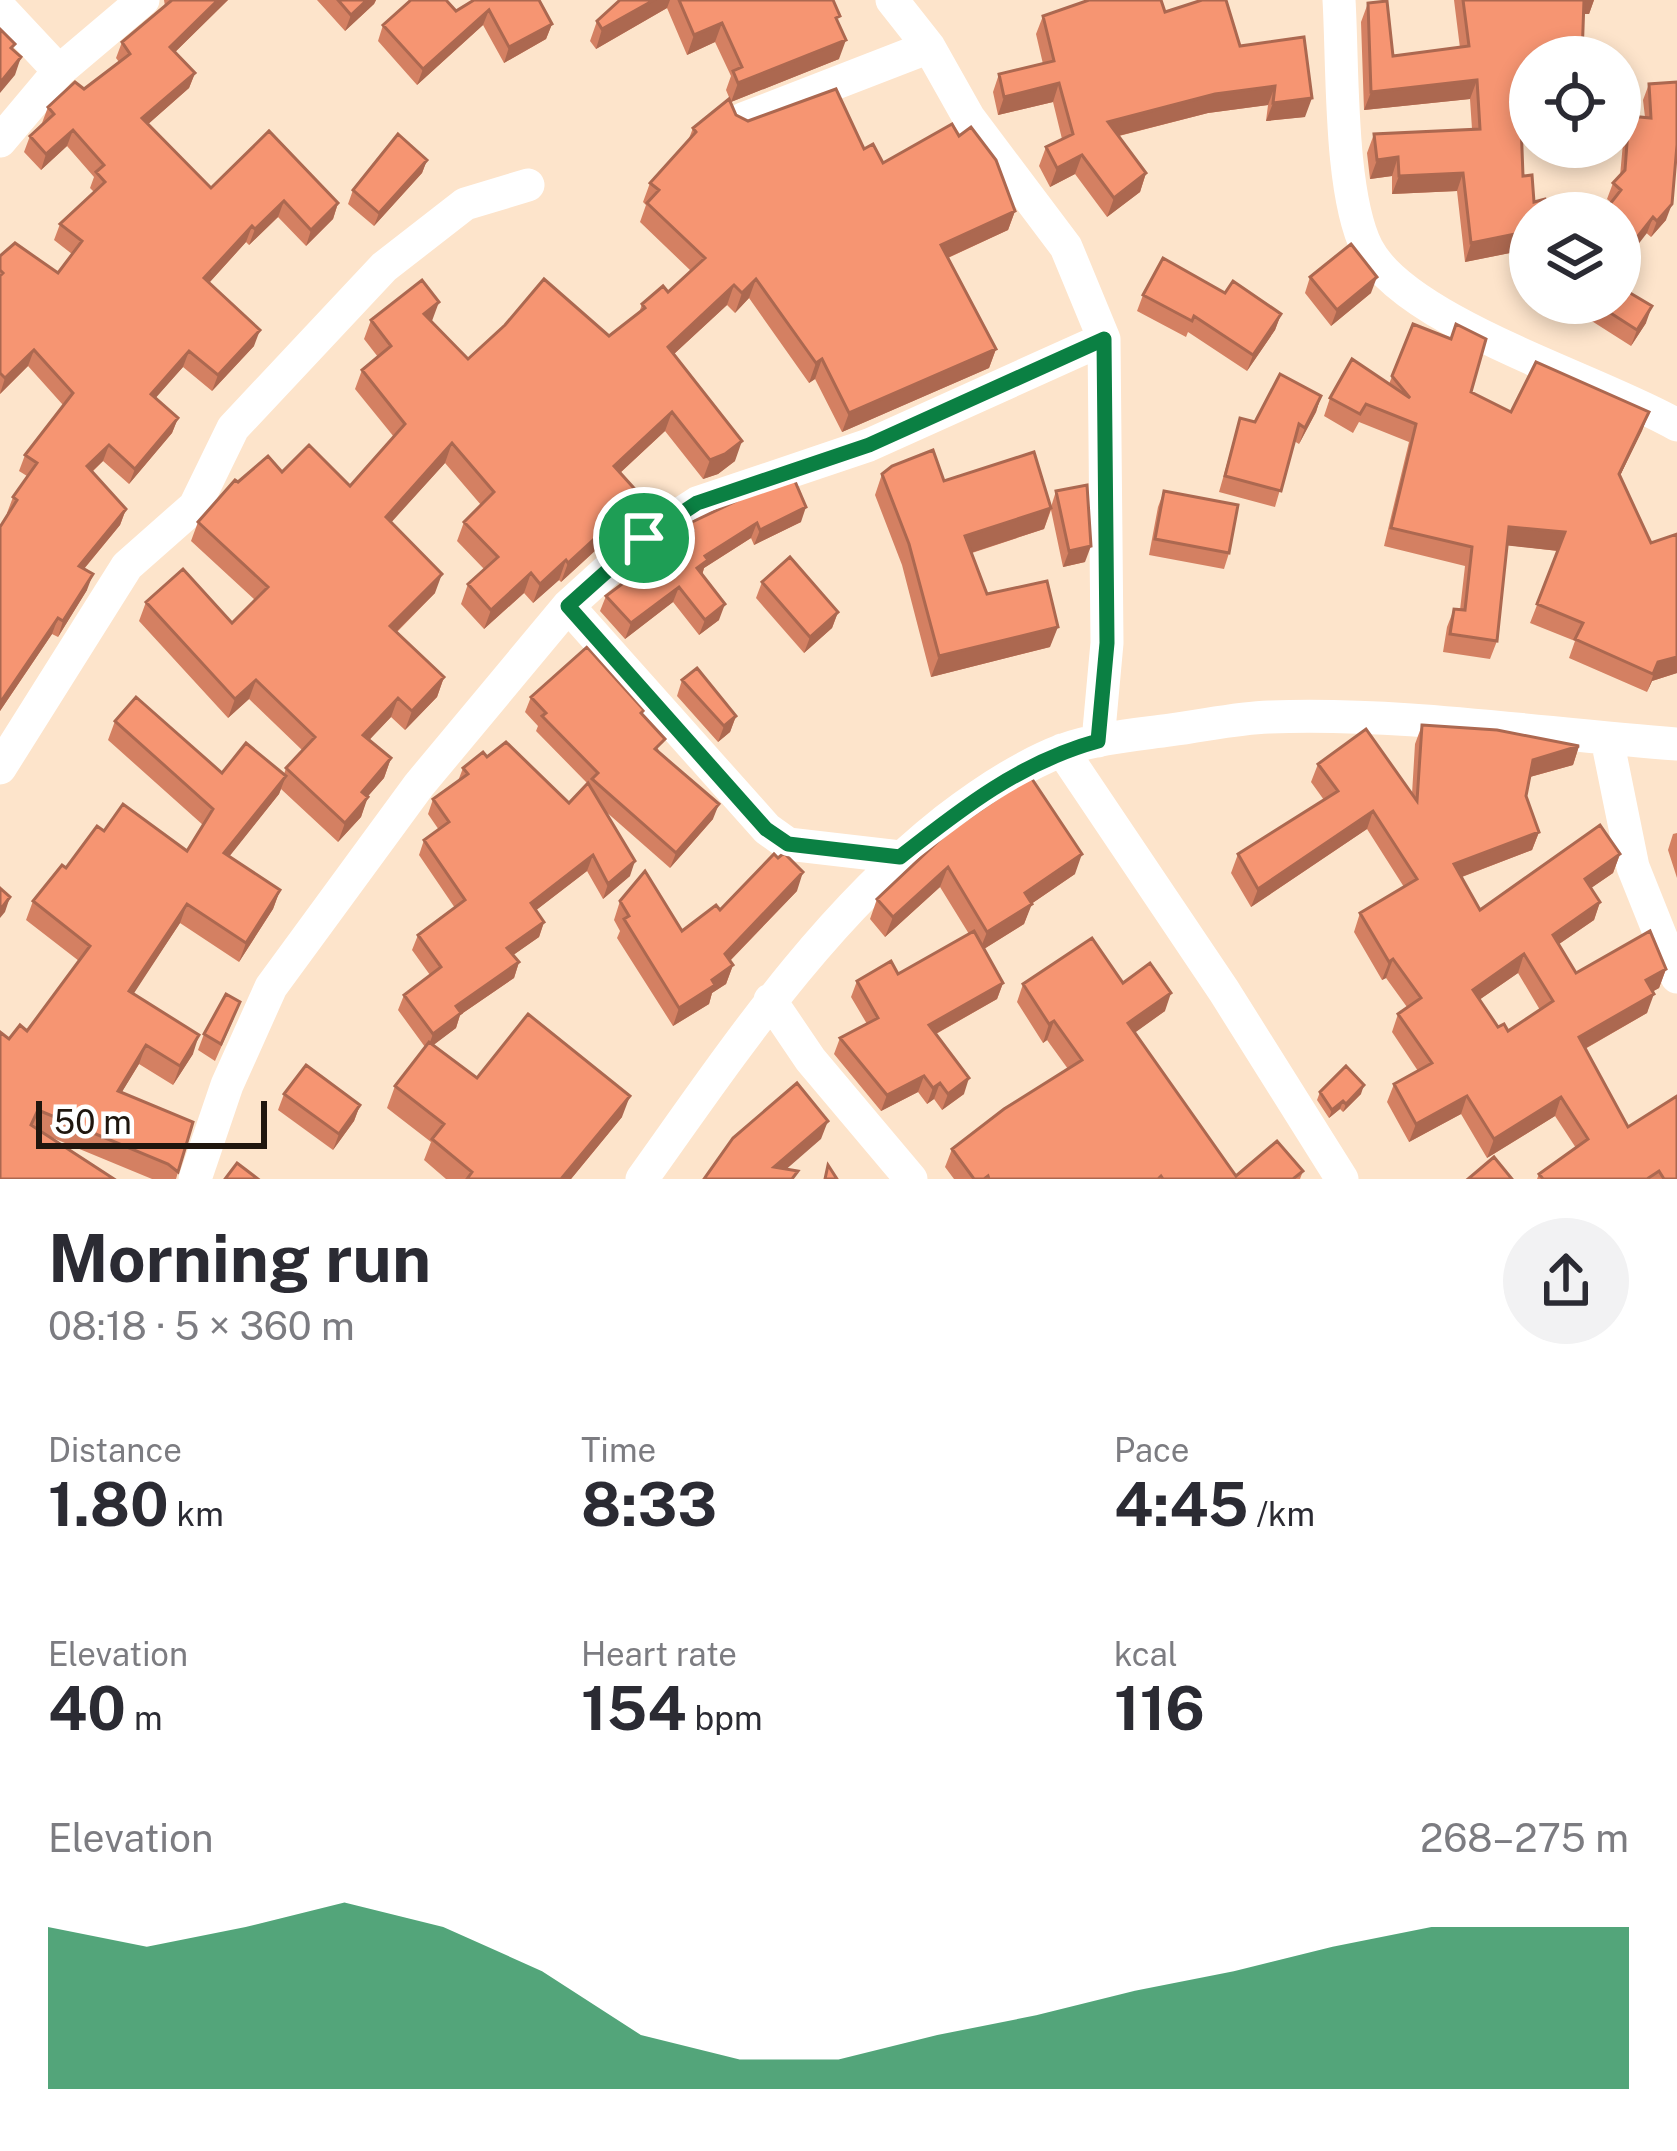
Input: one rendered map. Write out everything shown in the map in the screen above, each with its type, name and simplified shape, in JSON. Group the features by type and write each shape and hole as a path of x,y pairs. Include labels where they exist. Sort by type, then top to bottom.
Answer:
{"street":[{"path":"0,141 59,71 143,0"},
{"path":"892,0 929,47 969,118 1066,247 1104,339 1107,643 1098,741"},
{"path":"1340,0 1348,176 1367,248 1407,294 1443,316 1677,424"},
{"path":"0,8 59,71"},
{"path":"743,118 929,47"},
{"path":"0,768 127,566 195,506 227,439 249,411 384,267 442,219 465,203 528,185"},
{"path":"196,1179 227,1085 272,987 419,785 568,606 644,538 697,503 869,445 1104,339"},
{"path":"568,606 766,829 788,844 900,857"},
{"path":"642,1179 770,1000 855,900 900,857 994,786 1062,751 1098,741 1267,716 1484,723 1677,744"},
{"path":"1607,739 1634,867 1677,977"},
{"path":"1062,751 1225,991 1342,1179"},
{"path":"770,1000 811,1059 911,1179"}],"building":[{"path":"172,0 218,0 170,47 195,73 142,118 211,188 269,131 338,203 311,230 284,201 255,229 252,226 204,278 260,330 218,375 189,351 151,394 178,418 135,469 109,445 87,466 126,509 79,566 93,574 0,703 0,527 17,500 13,497 37,463 25,455 73,393 34,350 5,378 0,373 0,256 15,243 58,273 82,241 60,224 105,182 96,172 104,165 73,130 46,154 30,136 54,114 48,107 75,82 84,89 130,54 122,42"},
{"path":"338,0 367,0 351,15"},
{"path":"411,0 446,0 456,11 474,0 539,0 552,24 509,47 489,10 423,69 383,25"},
{"path":"620,0 654,0 602,29 597,21"},
{"path":"679,0 833,0 846,40 738,83 733,71 742,67 722,23 694,35"},
{"path":"1089,0 1161,0 1165,12 1202,0 1226,0 1240,46 1304,37 1312,98 1273,103 1275,86 1215,94 1108,122 1146,173 1114,198 1082,155 1057,168 1046,147 1073,134 1059,83 1004,97 999,74 1054,61 1043,16"},
{"path":"1463,0 1584,0 1583,36 1509,36 1509,168 1523,168 1523,176 1532,175 1533,192 1509,192 1509,235 1471,243 1463,173 1399,176 1398,157 1377,160 1374,134 1480,129 1477,80 1371,92 1368,3 1387,1 1393,56 1469,46"},
{"path":"0,29 21,57 0,83"},
{"path":"1677,82 1677,145 1672,204 1641,232 1641,192 1619,192 1613,183 1625,168 1641,168 1641,117 1651,118 1649,84"},
{"path":"836,89 864,149 873,144 883,163 952,124 959,136 971,127 996,160 1015,211 941,245 996,349 849,413 822,359 816,363 756,279 742,293 734,285 668,347 742,441 710,460 672,412 614,466 641,496 568,563 566,560 540,584 531,573 491,610 468,584 498,557 464,522 494,492 452,443 386,517 442,574 390,626 444,677 412,711 398,698 363,735 391,758 362,792 368,797 345,823 286,768 315,737 256,680 235,699 146,602 183,569 232,623 268,587 198,522 235,480 268,456 282,472 309,445 350,486 405,424 362,370 391,346 371,320 422,280 439,302 424,314 468,359 544,279 609,336 645,308 642,304 663,286 668,292 705,258 647,203 659,190 650,183 696,132 693,128 729,99 736,115 748,121"},
{"path":"398,134 427,160 379,213 353,190"},
{"path":"1351,244 1377,277 1337,310 1310,277"},
{"path":"1163,258 1225,293 1233,281 1281,314 1253,355 1194,316 1192,321 1143,295"},
{"path":"1641,299 1652,306 1641,324"},
{"path":"1413,324 1451,339 1456,324 1486,339 1471,392 1511,412 1536,362 1649,412 1619,474 1651,543 1677,534 1677,657 1658,662 1653,674 1575,639 1583,623 1537,604 1565,532 1509,527 1497,641 1450,634 1454,609 1465,610 1472,547 1391,528 1416,424 1366,404 1360,414 1330,398 1352,359 1410,398 1392,376"},
{"path":"1280,374 1321,396 1305,428 1299,424 1281,491 1225,476 1240,418 1255,422"},
{"path":"933,450 944,481 1034,452 1051,508 965,536 987,594 1047,581 1058,627 939,656 909,544 882,474"},
{"path":"794,479 806,507 760,530 757,523 705,556 708,560 697,568 725,604 705,620 679,587 631,623 606,596 693,531 688,524"},
{"path":"1087,485 1091,546 1069,551 1056,491"},
{"path":"1164,491 1238,505 1229,553 1155,539"},
{"path":"790,557 838,612 810,637 762,582"},
{"path":"587,647 665,739 655,749 719,804 676,853 592,779 598,773 542,716 546,713 531,697"},
{"path":"697,668 736,716 724,726 682,680"},
{"path":"136,697 222,773 246,743 286,776 224,853 280,890 246,943 187,904 129,991 199,1035 180,1066 146,1045 118,1091 193,1122 178,1172 38,1110 31,1125 114,1179 0,1179 0,1032 9,1039 20,1025 27,1031 90,946 33,901 62,865 66,868 97,826 104,831 123,804 187,851 213,809 115,721"},
{"path":"1422,725 1497,730 1579,746 1533,760 1526,796 1539,832 1454,864 1480,910 1600,825 1620,854 1585,879 1600,902 1553,935 1576,973 1650,931 1666,969 1646,980 1654,994 1579,1037 1628,1127 1677,1096 1677,1179 1664,1179 1659,1171 1647,1179 1543,1179 1539,1174 1588,1139 1561,1097 1494,1139 1467,1096 1416,1124 1394,1084 1432,1063 1398,1014 1421,998 1393,959 1389,962 1360,913 1417,879 1373,811 1258,889 1238,854 1338,791 1318,764 1366,729 1417,801","holes":["1524,954 1553,1001 1508,1031 1504,1024 1498,1027 1473,990"]},
{"path":"506,742 569,803 588,783 635,861 608,884 593,855 531,903 544,922 507,948 519,962 456,1006 461,1013 433,1034 404,995 441,967 418,935 465,900 424,840 449,822 433,799 468,774 463,768 483,752 487,757"},
{"path":"1030,776 1082,854 1025,893 1032,904 987,932 948,867 893,917 877,899 947,833"},
{"path":"784,853 803,872 725,954 733,965 712,980 715,985 679,1008 624,919 629,916 620,901 645,871 682,931 716,905 720,910 774,854 778,858"},
{"path":"0,888 10,897 0,910"},
{"path":"974,931 1003,983 929,1025 969,1078 948,1094 940,1083 933,1088 924,1076 887,1095 840,1038 878,1018 857,981 891,961 898,974"},
{"path":"1092,938 1123,983 1150,963 1171,993 1128,1023 1236,1176 1277,1141 1303,1171 1293,1179 974,1179 952,1149 1004,1109 1082,1060 1054,1021 1049,1024 1023,984"},
{"path":"226,994 240,1002 221,1044 204,1034"},
{"path":"528,1014 630,1096 561,1179 467,1179 472,1172 432,1139 444,1124 395,1086 429,1042 477,1078"},
{"path":"306,1065 360,1105 339,1134 284,1094"},
{"path":"1346,1066 1364,1085 1346,1104 1343,1101 1332,1110 1320,1092"},
{"path":"797,1083 828,1121 774,1167 798,1171 792,1179 704,1179 733,1138"},
{"path":"1494,1157 1512,1179 1468,1179"},
{"path":"237,1163 258,1179 225,1179"}],"route":[{"path":"1104,339 1107,643 1098,741 1062,751 1008,777 900,857 788,844 766,829 568,606 644,538 697,503 869,445 1104,339"}]}
